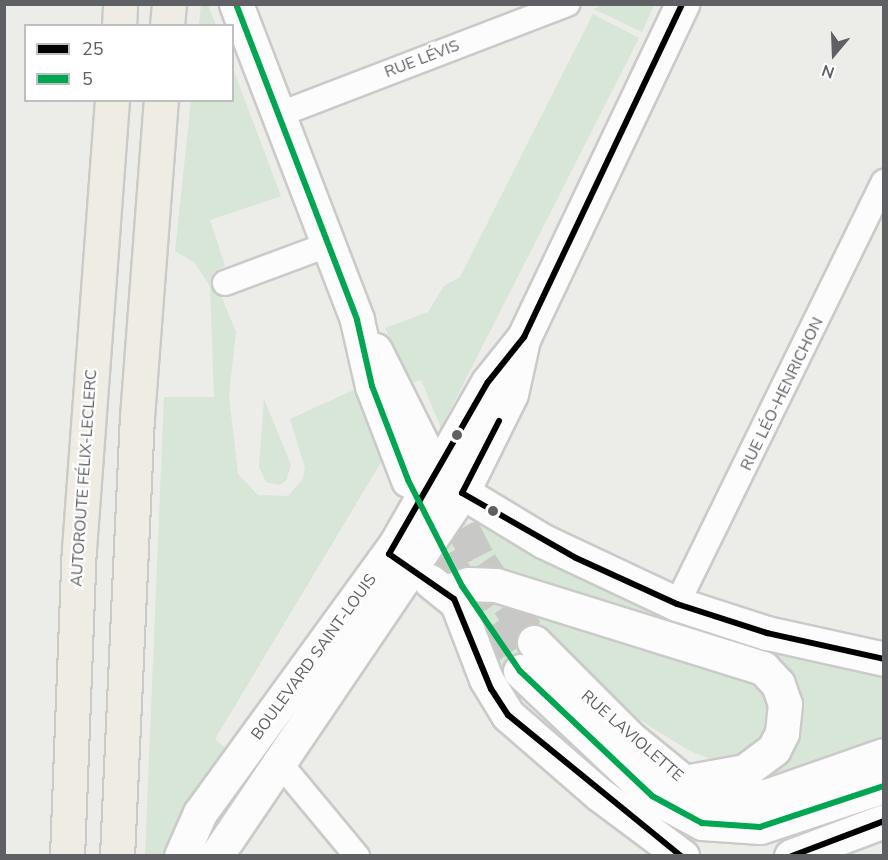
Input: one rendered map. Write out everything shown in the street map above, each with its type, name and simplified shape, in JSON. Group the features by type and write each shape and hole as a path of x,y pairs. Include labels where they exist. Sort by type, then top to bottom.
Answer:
{"highway":[{"path":"118,24 120,4"},
{"path":"167,24 169,4"},
{"name":"AUTOROUTE FÉLIX-LECLERC","path":"67,855 80,539 112,102"},
{"path":"117,855 137,417 161,102"}],"street":[{"path":"236,4 357,320 393,380 433,475 576,558 677,604 767,633 884,659"},
{"name":"RUE LÉVIS","path":"278,115 567,4"},
{"name":"BOULEVARD SAINT-LOUIS","path":"216,855 278,761 401,562 433,475 488,382 524,337 682,4"},
{"name":"RUE LÉO-HENRICHON","path":"677,604 884,182"},
{"path":"225,283 327,245"},
{"path":"401,562 448,591 508,715 612,805 682,855"},
{"name":"BOULEVARD SAINT-LOUIS","path":"181,855 200,813 401,562"},
{"path":"448,591 468,584 496,585 763,668 778,684 785,704 784,725 774,749 745,771 684,782"},
{"name":"RUE LAVIOLETTE","path":"534,642 597,709 684,782 722,799 751,798 884,755"},
{"name":"RUE LAVIOLETTE","path":"520,671 647,792 702,823 760,827 884,786"},
{"path":"278,761 357,855"},
{"path":"791,855 884,822"}],"green space":[{"path":"201,5 208,5 216,24 199,24"},
{"path":"603,5 654,5 642,32 594,9"},
{"path":"593,14 639,38 441,428 421,380 411,383 385,328 428,312 444,286 460,277"},
{"path":"234,72 281,196 210,220 225,266 212,273 236,332 229,395 238,474 258,495 288,496 303,479 305,468 290,419 358,388 383,459 215,739 227,750 174,827 166,855 145,856 164,397 214,397 210,286 194,262 175,251 191,102 234,102"},
{"path":"264,399 291,465 286,481 279,485 266,482 259,467"},
{"path":"476,521 638,605 708,631 505,573 439,563 462,525"},
{"path":"487,599 729,666 765,687 772,727 743,758 715,761 688,750 624,710 543,625 520,671 506,677 482,614"},
{"path":"755,646 883,673 883,741 768,780 765,776 796,745 800,712 764,652"}],"tunnel":[{"path":"440,484 481,563 534,642"},
{"path":"423,511 462,586 520,671"}],"transit line":[{"name":"5","path":"236,4 357,320 372,386 408,480 462,586 520,671 652,796 702,823 760,827 884,786"},
{"name":"25","path":"681,856 508,715 491,689 454,599 389,554 488,382 524,337 682,4"},
{"name":"25","path":"499,421 462,493 576,558 677,604 767,633 884,659"},
{"name":"25","path":"792,856 884,821"}]}
